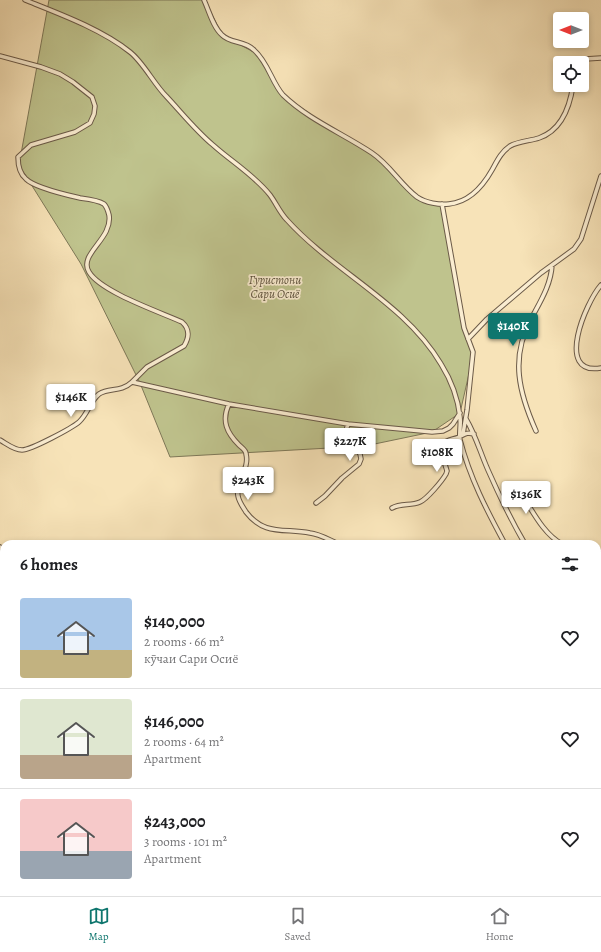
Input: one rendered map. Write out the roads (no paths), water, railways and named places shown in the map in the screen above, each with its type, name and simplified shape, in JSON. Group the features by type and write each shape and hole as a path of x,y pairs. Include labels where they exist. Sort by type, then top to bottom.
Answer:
{"street":[{"path":"25,0 79,22 130,52 159,89 207,139 236,163 270,196 286,219 322,253 386,303 431,348 449,378 460,413 460,437 468,469 502,540"},
{"path":"204,0 215,25 222,35 233,41 246,43 261,56 282,94 293,104 306,114 385,162 418,198 435,204 451,204 467,199 489,175 502,153 519,142 540,138 552,132 560,123 568,109 572,92"},
{"path":"0,56 41,67 60,74 92,97 95,106 94,114 90,122 75,132 31,145 18,157 18,164 25,179 35,185 105,204 110,224 106,234 89,256 87,263 88,271 92,276 124,297 182,322 187,326 188,333 187,341 184,346 147,367 127,387 99,394 94,398 79,422 29,449 16,449 0,440"},
{"path":"589,60 601,58"},
{"path":"468,339 487,319 552,265 574,249 581,239 601,176"},
{"path":"392,508 398,505 417,503 424,499 446,474 447,471 441,450 443,444 460,437 463,434 466,419 474,359 464,328 442,204"},
{"path":"536,431 526,407 520,385 518,369 521,342 552,274 552,265"},
{"path":"601,285 596,290 584,313 576,353 582,365 591,369 601,368"},
{"path":"132,382 229,404 348,424 432,432 443,431 453,424 460,413"},
{"path":"229,404 225,419 228,431 232,438 245,450 246,455 246,465 238,484 237,491 238,498 247,514 258,524 268,529 310,533 328,540"},
{"path":"466,419 475,435 488,470 523,540"},
{"path":"316,503 342,478 355,468 361,459 357,450 345,444 344,437 348,424"},
{"path":"463,434 469,433 475,435"},
{"path":"505,505 519,498 524,498 546,530 555,540"}],"park label":[{"name":"Гуристони Сари Осиё","path":"275,287"}]}
